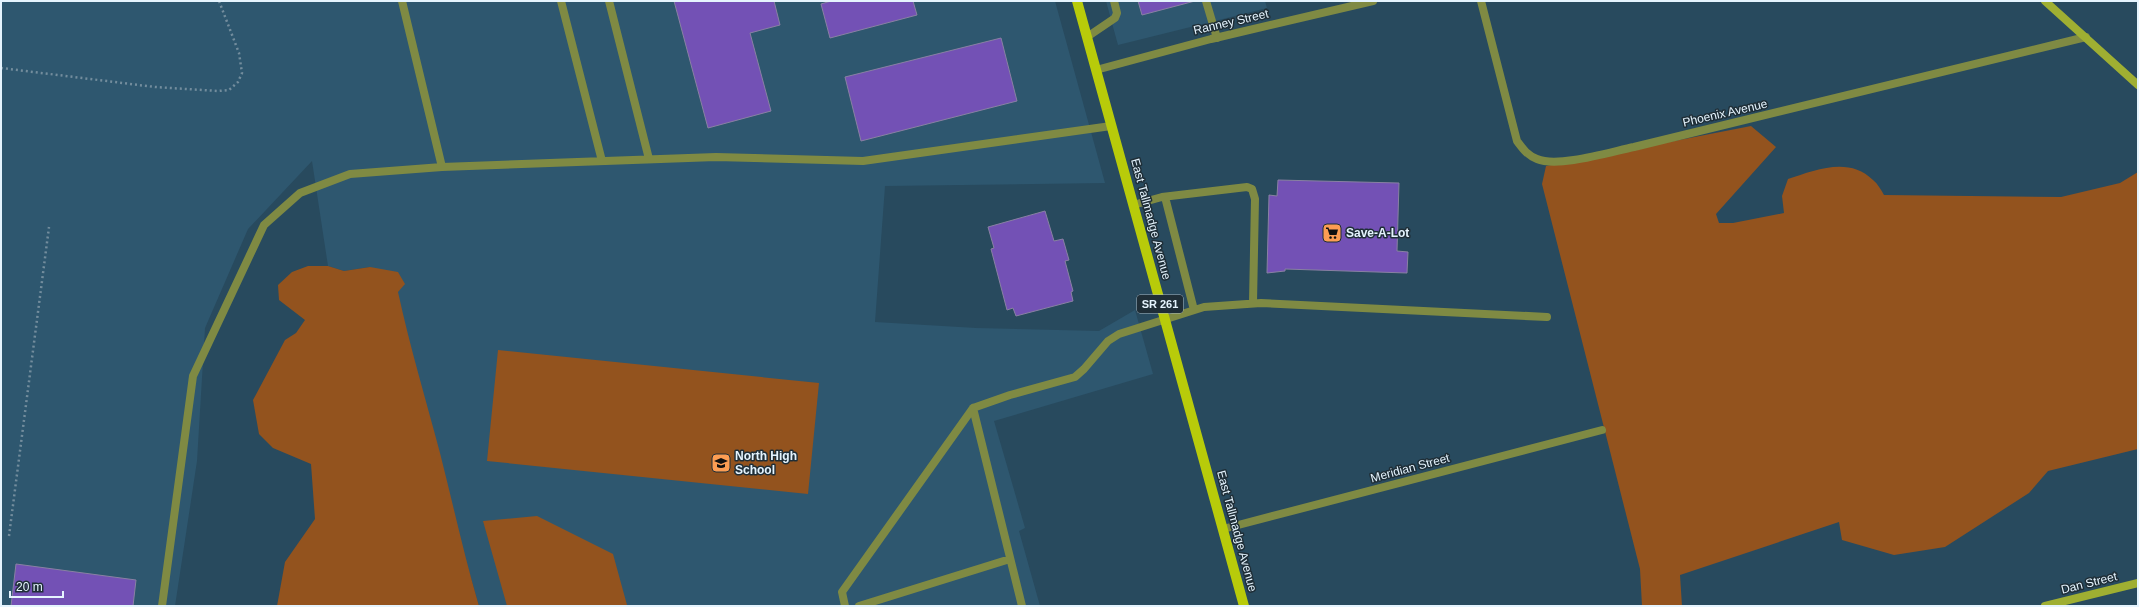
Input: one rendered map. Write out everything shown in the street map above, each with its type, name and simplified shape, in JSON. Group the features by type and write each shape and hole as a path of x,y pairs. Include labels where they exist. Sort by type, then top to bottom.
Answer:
{"main road":[{"name":"East Tallmadge Avenue","path":"1077,1 1244,606"}],"street":[{"path":"402,1 442,167"},
{"path":"561,1 602,161"},
{"path":"609,1 650,159"},
{"path":"1087,37 1115,18 1117,13 1114,1"},
{"path":"1206,1 1217,38"},
{"name":"Ranney Street","path":"1096,70 1217,38 1373,1"},
{"name":"Phoenix Avenue","path":"1481,1 1517,141 1525,153 1538,160 1567,162 2086,37"},
{"path":"2045,1 2138,85"},
{"path":"162,606 193,376 264,225 300,193 350,174 442,167 716,157 864,161 1112,126"},
{"path":"1133,205 1165,197 1247,187 1252,189 1256,199 1253,303"},
{"path":"1165,197 1194,310"},
{"path":"845,606 842,592 973,408 1010,395 1075,377 1084,369 1108,341 1119,334 1204,307 1253,303 1547,317"},
{"path":"973,408 1022,606"},
{"name":"Meridian Street","path":"1223,529 1602,430"},
{"path":"859,606 1010,559"},
{"name":"Dan Street","path":"2045,606 2138,583"}],"path":[{"path":"1,68 155,86 218,91 229,90 238,82 242,73 239,53 219,1"},
{"path":"9,536 48,228"}],"shaded area":[{"path":"1,1 1055,1 1105,183 885,186 875,322 976,328 1099,331 1135,310 1153,374 994,421 1025,528 1019,531 1040,606 479,606 450,506 370,267 344,271 328,266 312,161 248,229 205,328 197,461 175,606 1,606"},
{"path":"1106,1 1265,1 1267,8 1118,45"},
{"path":"1751,126 1776,147 1716,214 1719,223 1733,223 1784,213 1782,196 1788,179 1820,169 1832,167 1853,168 1864,173 1876,183 1884,195 2061,197 2120,183 2138,172 2138,449 2048,471 2029,493 1945,547 1894,555 1842,540 1839,522 1680,575 1682,606 1642,606 1640,569 1542,184 1546,166"},
{"path":"308,266 328,266 344,271 370,267 398,272 405,284 398,292 440,453 463,549 479,606 277,606 285,562 315,519 311,464 273,448 259,434 253,400 285,340 296,333 305,320 279,300 278,285 292,272"},
{"path":"498,350 819,383 808,494 487,461"},
{"path":"537,516 613,554 627,605 507,606 483,521"}],"building":[{"path":"674,1 774,1 780,25 750,33 771,111 708,128"},
{"path":"831,1 913,1 917,15 830,38 821,4"},
{"path":"1138,1 1195,1 1142,15"},
{"path":"1001,38 1017,101 861,141 845,77"},
{"path":"1278,180 1399,183 1397,251 1408,252 1407,273 1285,269 1285,271 1267,273 1269,195 1277,196"},
{"path":"1045,211 1054,241 1063,239 1069,260 1065,261 1073,291 1071,292 1073,301 1016,316 1013,308 1007,310 991,249 994,248 988,227"},
{"path":"16,564 136,580 133,606 11,606"}],"place":[{"name":"Save-A-Lot","path":"1332,233"},
{"name":"North High School","path":"721,463"}]}
